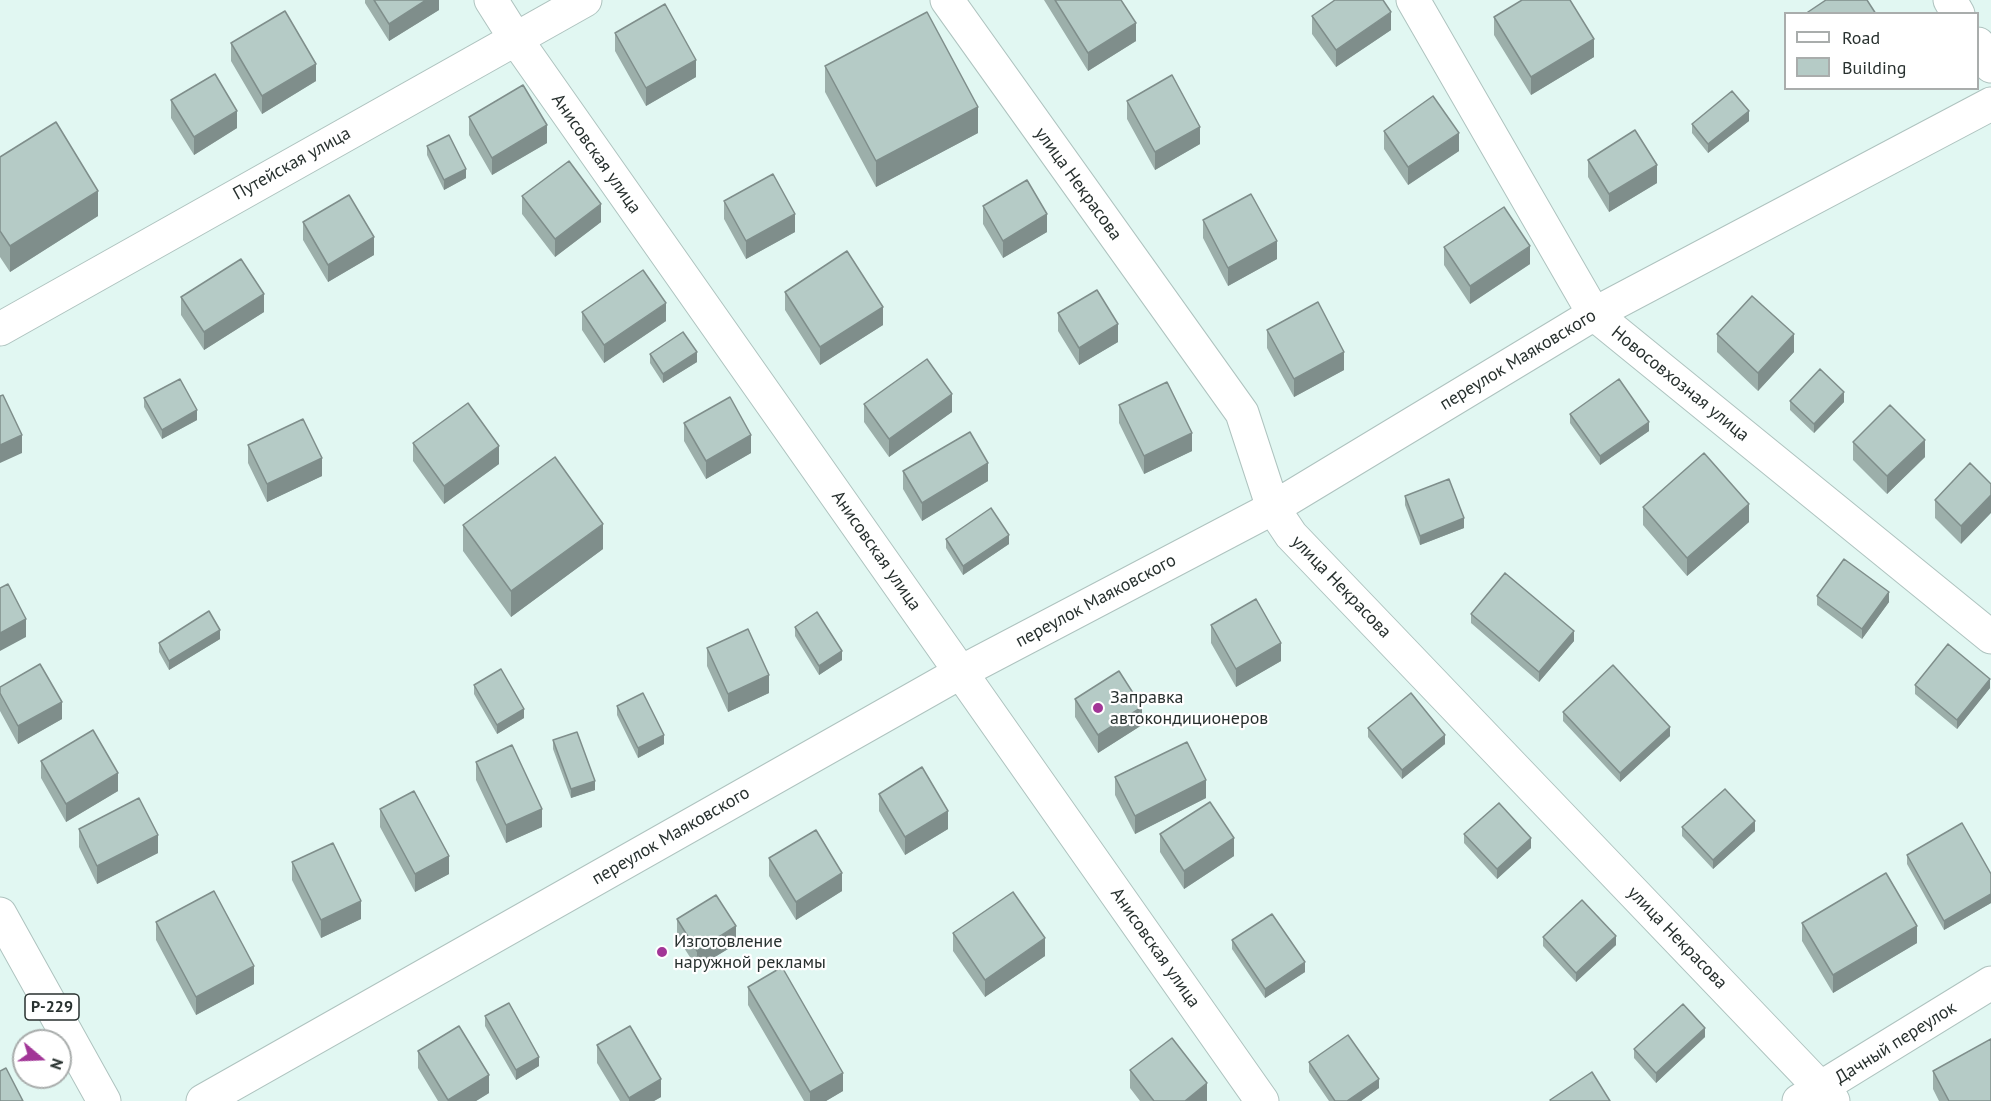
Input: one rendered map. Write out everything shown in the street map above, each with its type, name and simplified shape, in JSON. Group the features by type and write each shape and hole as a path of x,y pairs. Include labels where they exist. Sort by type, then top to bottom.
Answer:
{"street":[{"name":"Анисовская улица","path":"491,0 515,38 1262,1101"},
{"name":"Путейская улица","path":"0,329 585,0"},
{"name":"улица Некрасова","path":"946,0 1242,413 1272,508 1291,535 1818,1097"},
{"name":"Новосовхозная улица","path":"1413,0 1594,314 1991,637"},
{"path":"1979,47 1991,66"},
{"name":"переулок Маяковского","path":"203,1101 961,672 1272,508 1594,314 1991,104"},
{"name":"Р-229","path":"0,914 104,1101"},
{"name":"Дачный переулок","path":"1818,1097 1991,983"}],"building":[{"path":"374,0 426,0 389,24"},
{"path":"1055,0 1121,0 1136,23 1088,53"},
{"path":"1335,0 1383,0 1391,12 1336,50 1312,16"},
{"path":"1522,0 1570,0 1594,39 1531,77 1494,17"},
{"path":"1826,0 1867,0 1875,12 1808,12"},
{"path":"665,4 696,60 646,88 615,33"},
{"path":"285,11 316,64 262,96 231,43"},
{"path":"927,12 978,107 876,161 825,66"},
{"path":"215,74 237,111 194,137 171,100"},
{"path":"1172,75 1200,127 1155,152 1127,101"},
{"path":"523,85 547,125 492,158 469,117"},
{"path":"1732,91 1749,111 1708,144 1692,124"},
{"path":"1433,96 1459,133 1408,167 1384,131"},
{"path":"56,122 98,191 10,246 0,231 0,157"},
{"path":"1635,130 1657,165 1609,194 1588,160"},
{"path":"449,135 466,169 444,180 427,146"},
{"path":"569,161 601,204 555,239 522,196"},
{"path":"773,174 795,214 746,241 724,201"},
{"path":"1027,180 1047,214 1003,241 983,206"},
{"path":"1251,194 1277,241 1228,268 1203,220"},
{"path":"349,195 374,237 328,265 303,222"},
{"path":"1504,207 1530,246 1470,286 1444,247"},
{"path":"847,251 883,307 820,347 785,292"},
{"path":"241,259 264,294 204,332 181,297"},
{"path":"643,270 666,303 604,345 582,312"},
{"path":"1097,290 1118,324 1079,348 1058,313"},
{"path":"1752,296 1794,334 1758,373 1717,334"},
{"path":"1318,302 1344,352 1294,379 1267,330"},
{"path":"683,332 697,352 663,374 650,354"},
{"path":"927,359 952,394 889,439 864,404"},
{"path":"1820,369 1844,392 1814,424 1790,401"},
{"path":"180,379 197,410 162,430 144,398"},
{"path":"1619,379 1649,422 1600,456 1570,414"},
{"path":"1167,382 1192,433 1144,456 1119,405"},
{"path":"3,395 22,435 0,445 0,396"},
{"path":"730,397 751,435 706,461 684,423"},
{"path":"468,403 499,446 444,486 413,443"},
{"path":"1890,405 1925,440 1887,476 1853,442"},
{"path":"303,419 322,458 267,484 248,445"},
{"path":"970,432 988,463 922,503 903,471"},
{"path":"1704,453 1749,504 1687,558 1643,507"},
{"path":"555,457 603,524 511,591 463,525"},
{"path":"1970,463 1991,484 1991,495 1961,526 1935,500"},
{"path":"1449,479 1464,518 1420,536 1405,496"},
{"path":"991,508 1009,535 963,566 946,539"},
{"path":"1844,559 1889,592 1862,629 1817,596"},
{"path":"1505,573 1574,631 1539,672 1471,614"},
{"path":"8,584 26,619 0,633 0,588"},
{"path":"1256,599 1281,643 1236,669 1211,625"},
{"path":"209,611 220,630 169,661 159,643"},
{"path":"817,612 842,651 819,666 795,627"},
{"path":"748,629 769,675 728,694 707,648"},
{"path":"1948,644 1990,679 1957,720 1915,685"},
{"path":"40,664 62,702 18,726 0,693 0,687"},
{"path":"1613,665 1670,727 1620,773 1563,712"},
{"path":"501,669 524,709 497,725 474,685"},
{"path":"1119,671 1142,707 1098,735 1075,699"},
{"path":"643,693 664,735 638,748 617,706"},
{"path":"1411,693 1445,735 1402,770 1368,728"},
{"path":"93,730 118,773 66,804 41,761"},
{"path":"577,732 595,781 571,789 553,740"},
{"path":"1187,742 1206,780 1135,816 1115,777"},
{"path":"512,745 542,809 506,825 476,762"},
{"path":"922,767 948,811 905,837 879,794"},
{"path":"1725,789 1755,821 1713,860 1682,827"},
{"path":"414,791 449,856 415,874 380,809"},
{"path":"139,798 158,835 97,866 79,829"},
{"path":"1210,802 1234,838 1184,871 1160,834"},
{"path":"1499,803 1531,838 1497,869 1464,834"},
{"path":"1962,823 1991,874 1991,894 1944,921 1907,855"},
{"path":"816,830 842,873 796,902 769,858"},
{"path":"333,843 361,901 321,920 292,862"},
{"path":"1886,873 1917,926 1833,975 1802,923"},
{"path":"214,891 254,966 196,997 156,922"},
{"path":"1013,892 1045,938 985,980 953,933"},
{"path":"716,895 736,926 697,951 677,919"},
{"path":"1582,900 1616,936 1576,973 1543,937"},
{"path":"1272,914 1305,962 1265,989 1232,940"},
{"path":"782,967 843,1073 810,1092 748,987"},
{"path":"509,1003 539,1057 516,1070 485,1016"},
{"path":"1683,1004 1705,1028 1656,1073 1634,1049"},
{"path":"459,1026 489,1075 448,1100 418,1051"},
{"path":"630,1026 661,1079 629,1098 597,1045"},
{"path":"1348,1035 1379,1079 1347,1101 1335,1101 1309,1062"},
{"path":"1172,1038 1207,1083 1185,1101 1154,1101 1130,1070"},
{"path":"1991,1039 1991,1101 1949,1101 1933,1071"},
{"path":"6,1068 12,1080 12,1089 17,1089 23,1101 0,1101 0,1071"},
{"path":"1592,1072 1610,1101 1550,1100"}],"place":[{"name":"Заправка автокондиционеров","path":"1098,708"},
{"name":"Изготовление наружной рекламы","path":"662,952"}]}
